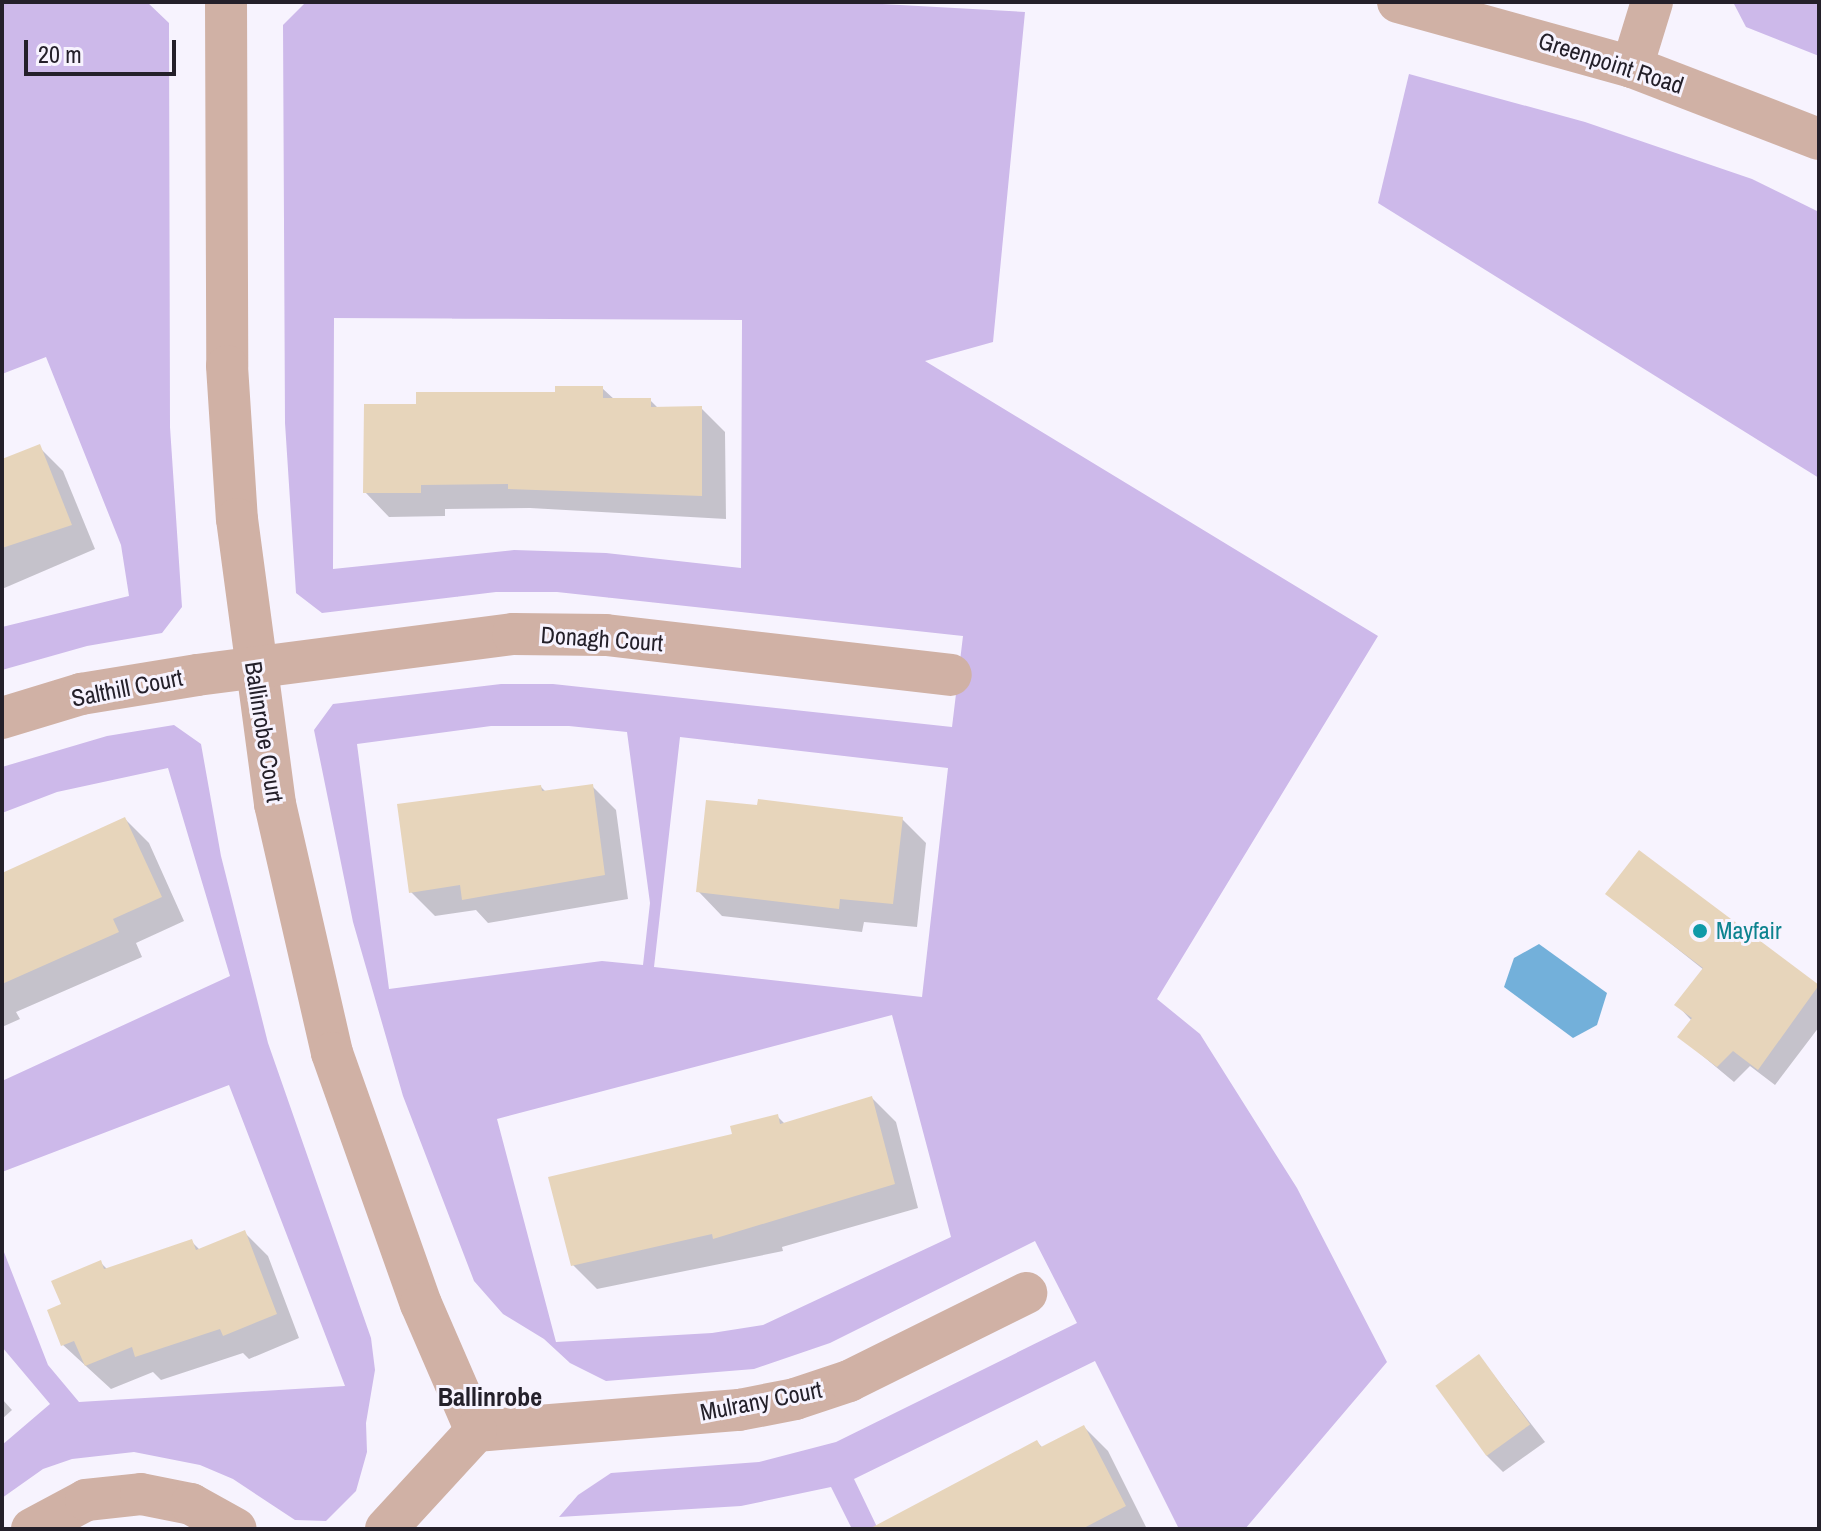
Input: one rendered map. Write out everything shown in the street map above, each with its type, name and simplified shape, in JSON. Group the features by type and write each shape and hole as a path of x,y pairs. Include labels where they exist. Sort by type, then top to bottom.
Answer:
{"street":[{"name":"Ballinrobe Court","path":"226,2 227,366 254,666 275,804 332,1053 421,1304 476,1431"},
{"name":"Greenpoint Road","path":"1398,2 1632,67 1819,139"},
{"path":"1632,67 1652,2"},
{"name":"Donagh Court","path":"254,666 513,634 606,635 951,675"},
{"name":"Salthill Court","path":"2,718 81,694 254,666"},
{"name":"Mulrany Court","path":"476,1431 739,1410 795,1399 849,1381 1026,1293"},
{"path":"386,1529 476,1431"},
{"path":"32,1529 86,1500 141,1494 191,1504 236,1529"}],"shaded area":[{"path":"2,2 147,2 169,23 170,427 182,607 162,633 87,646 2,670 2,627 129,596 121,545 46,357 2,374"},
{"path":"306,2 846,2 1025,12 993,342 925,361 1378,636 1157,999 1200,1034 1297,1188 1387,1362 1245,1529 1179,1529 1095,1361 854,1479 878,1529 852,1529 831,1487 741,1506 559,1517 578,1495 611,1473 759,1462 836,1442 1077,1323 1035,1241 830,1343 754,1369 606,1381 570,1363 544,1339 503,1314 474,1281 403,1096 353,922 314,730 333,704 501,684 553,684 952,727 963,636 557,592 496,592 322,613 296,593 285,423 283,25","holes":["334,318 742,320 741,568 606,553 514,550 333,569","491,726 569,726 627,732 650,903 643,965 602,961 389,989 357,744","680,737 948,768 922,997 654,967","892,1015 951,1237 763,1325 712,1333 556,1342 497,1119"]},
{"path":"1733,2 1819,2 1819,56 1746,27"},
{"path":"1409,74 1585,122 1752,179 1819,212 1819,478 1378,203"},
{"path":"174,725 201,744 221,856 268,1043 371,1338 375,1370 366,1423 367,1452 356,1491 326,1521 295,1520 233,1479 200,1465 134,1452 72,1459 43,1469 2,1498 2,1445 50,1404 2,1347 2,1247 48,1365 79,1402 345,1386 229,1085 2,1172 2,1081 230,976 168,768 57,792 2,813 2,767 107,736"}],"water":[{"path":"1539,944 1607,993 1597,1025 1573,1038 1504,987 1514,958"}],"building":[{"path":"555,386 603,386 603,398 651,398 651,407 702,406 702,496 508,489 508,484 421,485 421,493 363,493 364,404 416,404 416,392 555,392"},
{"path":"40,444 72,525 2,548 2,459"},
{"path":"593,784 605,875 462,900 460,885 409,893 397,804 541,785 542,791"},
{"path":"758,799 903,817 893,904 840,899 839,909 696,892 706,800 757,805"},
{"path":"125,817 162,897 113,919 119,932 2,984 2,873"},
{"name":"Mayfair","path":"1639,850 1819,985 1758,1070 1733,1051 1717,1067 1677,1037 1692,1018 1674,1005 1703,968 1605,894"},
{"path":"872,1096 895,1184 713,1239 712,1234 571,1266 548,1177 732,1134 730,1126 778,1114 780,1124"},
{"path":"245,1230 277,1314 223,1336 220,1329 135,1357 132,1347 85,1366 74,1341 61,1346 47,1310 61,1304 51,1281 101,1260 104,1269 192,1239 196,1250"},
{"path":"1479,1354 1530,1424 1486,1456 1435,1386"},
{"path":"1084,1425 1126,1506 1082,1529 869,1529 1037,1440 1041,1447"}],"place":[{"name":"Mayfair","path":"1700,931"}],"district":[{"name":"Ballinrobe","path":"490,1397"}]}
